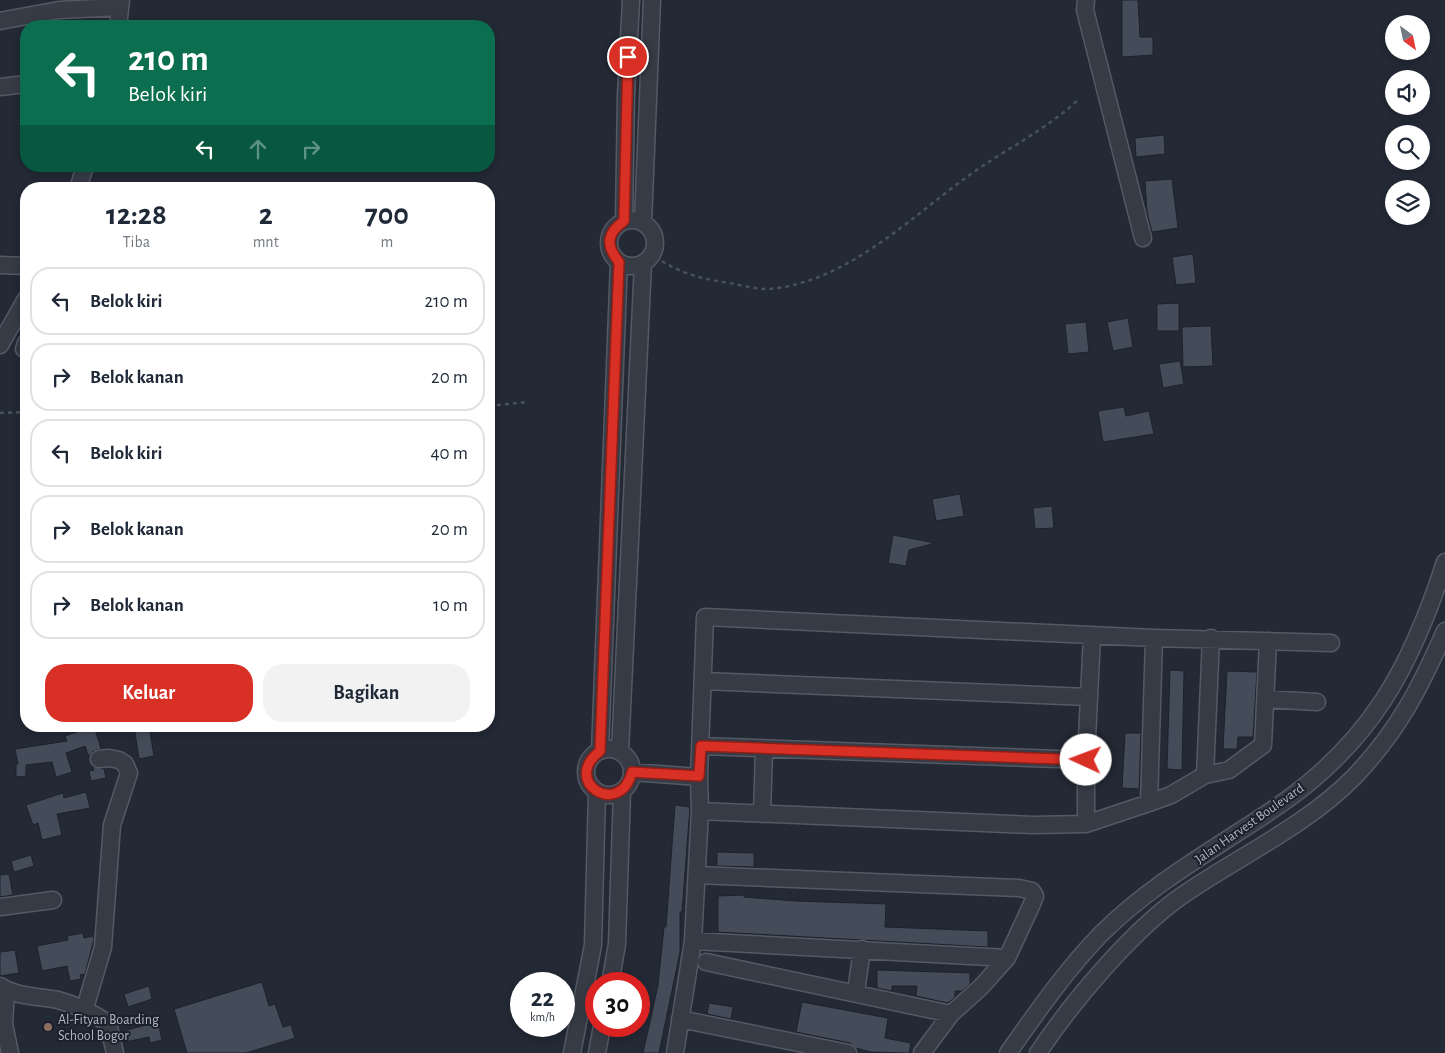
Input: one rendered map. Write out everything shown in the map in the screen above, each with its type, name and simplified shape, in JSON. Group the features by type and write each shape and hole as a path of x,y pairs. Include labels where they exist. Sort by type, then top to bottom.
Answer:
{"street":[{"path":"624,221 626,95 631,0"},
{"path":"643,222 652,0"},
{"path":"1086,0 1085,10 1143,238"},
{"path":"0,21 59,10 121,4 119,20"},
{"path":"0,87 20,85"},
{"path":"620,752 647,259 655,243 652,231 643,222 634,220 624,221 614,228 609,240 611,252 619,262 630,266 647,259"},
{"path":"600,751 619,262"},
{"path":"0,265 20,266"},
{"path":"0,345 20,315"},
{"name":"Jalan Harvest Boulevard","path":"1008,1053 1043,1002 1102,934 1161,883 1300,789 1329,765 1374,716 1401,674 1428,616 1445,562"},
{"path":"675,1053 693,941 700,811 699,776 705,616 1154,638 1210,638 1331,643"},
{"name":"Jalan Harvest Boulevard","path":"1038,1053 1060,1020 1118,954 1159,913 1225,867 1303,819 1331,798 1354,777 1393,731 1420,688 1445,630"},
{"path":"1086,824 1088,697 1092,635"},
{"path":"1149,803 1154,638"},
{"path":"1205,775 1210,638"},
{"path":"700,811 1033,825 1086,824 1171,794 1205,775 1229,770 1263,745 1267,699 1268,641"},
{"path":"704,681 1088,697"},
{"path":"1267,699 1317,702"},
{"path":"1374,716 1393,731"},
{"path":"701,746 764,750 1086,760"},
{"path":"762,814 764,750"},
{"path":"600,751 620,752 630,764 632,772 629,783 622,791 610,795 597,792 588,783 585,771 590,759 600,751"},
{"path":"85,1008 103,947 112,826 129,773 125,764 119,760 99,759"},
{"path":"632,772 699,776"},
{"path":"612,972 617,944 622,791"},
{"path":"572,1053 593,946 597,792"},
{"path":"697,876 1020,888 1032,891 1035,896 1007,958 981,987 951,1014 922,1053"},
{"path":"0,908 53,900"},
{"path":"693,941 1007,958"},
{"path":"856,992 862,949"},
{"path":"706,962 856,992 951,1014"},
{"path":"10,1053 4,1024 3,988 85,1008 108,1023 115,1053"},
{"path":"1043,1002 1060,1020"},
{"path":"680,1019 848,1053"},
{"path":"597,1053 600,1037"}],"path":[{"path":"647,259 708,281 765,289 812,280 849,262 906,226 985,164 1058,118 1077,101"},
{"path":"495,405 527,402"},
{"path":"0,413 20,412"}],"building":[{"path":"1122,0 1138,0 1140,37 1153,37 1153,55 1122,57"},
{"path":"1164,135 1165,154 1136,157 1135,138"},
{"path":"1172,179 1178,228 1152,232 1147,212 1145,181"},
{"path":"1193,254 1196,283 1176,285 1172,257"},
{"path":"1179,303 1179,331 1157,331 1157,304"},
{"path":"1128,318 1133,347 1113,351 1107,322"},
{"path":"1086,322 1089,352 1068,354 1065,324"},
{"path":"1211,326 1213,366 1183,367 1182,327"},
{"path":"1180,361 1184,384 1163,388 1159,364"},
{"path":"1124,407 1126,416 1149,411 1154,434 1103,442 1098,411"},
{"path":"960,494 964,516 936,521 932,499"},
{"path":"1052,506 1054,528 1035,529 1033,508"},
{"path":"893,535 935,543 909,550 906,566 888,563"},
{"path":"1170,670 1184,671 1182,770 1167,769"},
{"path":"1227,671 1257,672 1253,737 1238,737 1237,749 1223,749"},
{"path":"77,732 96,732 101,749 93,751 89,757 85,746 66,753 72,772 56,777 52,762 26,765 26,776 16,777 16,764 18,764 15,749 67,741 65,736"},
{"path":"135,732 150,732 154,756 139,759"},
{"path":"1125,733 1141,733 1139,789 1122,788"},
{"path":"93,766 104,769 106,778 91,781 89,771 94,770"},
{"path":"86,792 90,808 57,814 62,835 42,840 38,823 33,825 26,805 63,793 64,798"},
{"path":"675,805 690,807 682,912 680,912 680,952 659,1053 643,1053 647,1037 650,1037 650,1021 658,985 664,927 666,927"},
{"path":"717,852 754,853 754,867 717,866"},
{"path":"31,855 34,866 14,872 11,861"},
{"path":"9,874 13,895 0,897 0,875"},
{"path":"744,895 744,897 796,901 886,904 885,927 988,931 988,947 718,932 718,896"},
{"path":"83,933 84,938 93,936 94,939 85,974 80,975 81,979 70,981 67,966 42,971 37,946 68,940 67,936"},
{"path":"15,950 19,973 0,976 0,952"},
{"path":"877,970 970,973 970,984 962,991 955,991 955,997 948,1003 916,996 917,986 892,986 892,991 877,988"},
{"path":"262,982 269,1006 275,1004 283,1027 291,1025 295,1038 246,1053 187,1053 174,1009"},
{"path":"149,986 152,999 128,1007 124,994"},
{"path":"802,1002 888,1018 885,1038 911,1043 909,1053 871,1052 856,1048 850,1043 796,1032"},
{"path":"709,1003 733,1007 731,1019 707,1014"},
{"path":"158,1022 162,1040 150,1043 149,1037 125,1042 123,1031"}],"place":[{"name":"Al-Fityan Boarding School Bogor","path":"48,1027"}],"route":[{"path":"628,57 624,221 614,228 609,240 611,252 619,262 600,751 590,759 585,771 588,783 597,792 610,795 622,791 629,783 632,772 699,776 701,746 764,750 1086,760"}]}
